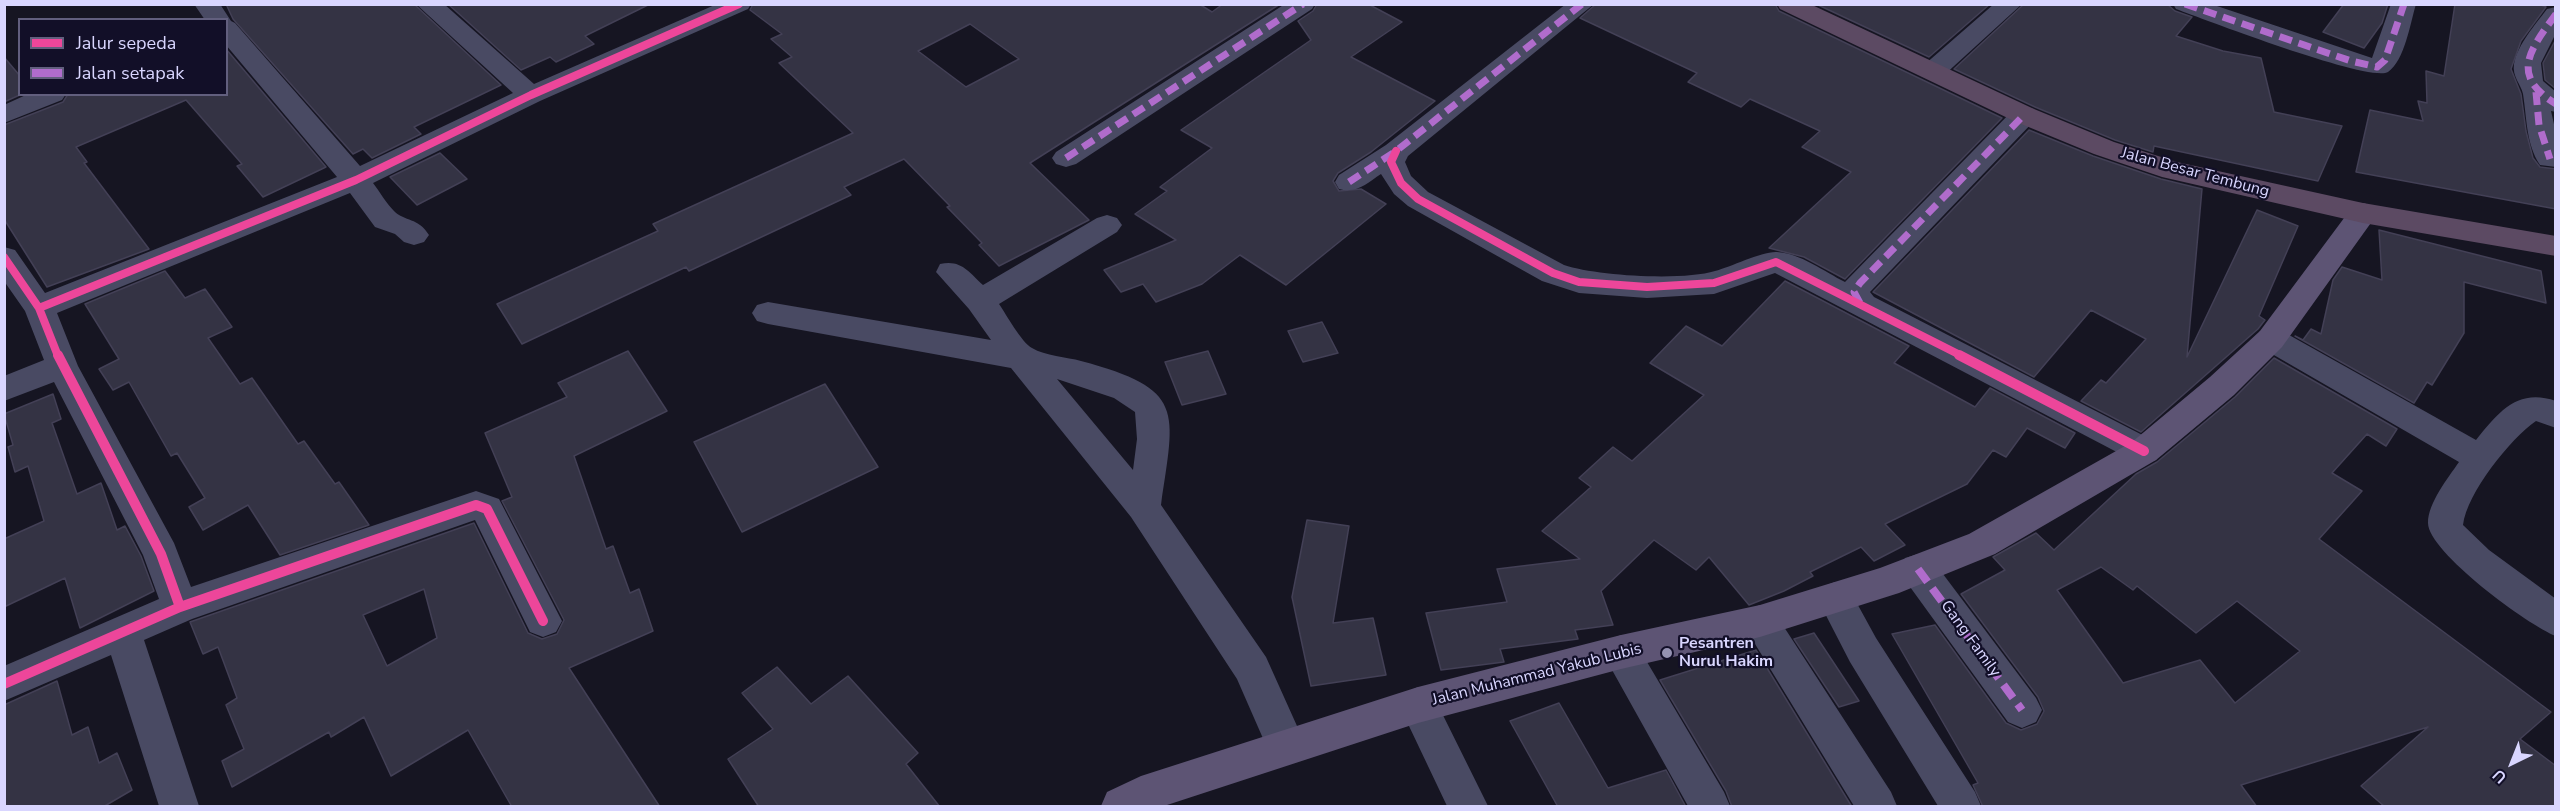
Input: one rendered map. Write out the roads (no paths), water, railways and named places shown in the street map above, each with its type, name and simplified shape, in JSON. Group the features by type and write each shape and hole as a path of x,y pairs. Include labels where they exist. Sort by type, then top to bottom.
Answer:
{"highway":[{"name":"Jalan Besar Tembung","path":"1789,4 2024,115 2104,148 2172,170 2363,213 2556,246"}],"main road":[{"name":"Jalan Muhammad Yakub Lubis","path":"1121,807 1141,795 1418,705 1622,652 1760,621 1835,598 1982,544 2144,451 2222,386 2271,339 2363,213"}],"street":[{"path":"206,4 217,18"},
{"path":"428,4 531,95"},
{"path":"39,308 356,180 531,95 739,4"},
{"path":"1066,158 1303,4"},
{"path":"1349,182 1396,151 1582,4"},
{"path":"1933,71 2010,4"},
{"path":"2185,4 2351,61 2377,67 2385,60 2404,4"},
{"path":"2550,159 2539,125 2546,98 2528,82 2525,74 2528,61 2556,15"},
{"path":"228,30 356,180 385,220 405,227 414,235"},
{"path":"4,115 48,96"},
{"path":"1863,305 1854,292 1860,283 2024,115"},
{"path":"1396,151 1391,162 1395,173 1402,186 1418,199 1553,273 1609,286 1682,286 1732,279 1776,262 2144,451"},
{"path":"980,301 1107,225"},
{"path":"4,257 39,308 62,366 161,554 180,607"},
{"path":"951,272 980,301 1021,358 1143,507 1252,669 1286,746"},
{"path":"768,313 1021,358 1118,384 1136,393 1149,405 1153,417 1154,436 1143,507"},
{"path":"2271,339 2480,458"},
{"path":"4,389 62,366"},
{"path":"2556,415 2538,408 2526,410 2480,458 2446,510 2444,524 2450,537 2463,551 2556,620"},
{"path":"4,684 180,607 476,505 487,509 543,621"},
{"name":"Gang Family","path":"1918,569 2022,710"},
{"path":"1835,598 1863,650 1961,807"},
{"path":"1760,621 1877,807"},
{"path":"123,633 179,807"},
{"path":"1622,652 1710,807"},
{"path":"1418,705 1468,807"}],"place":[{"name":"Pesantren Nurul Hakim","path":"1667,653"}]}
